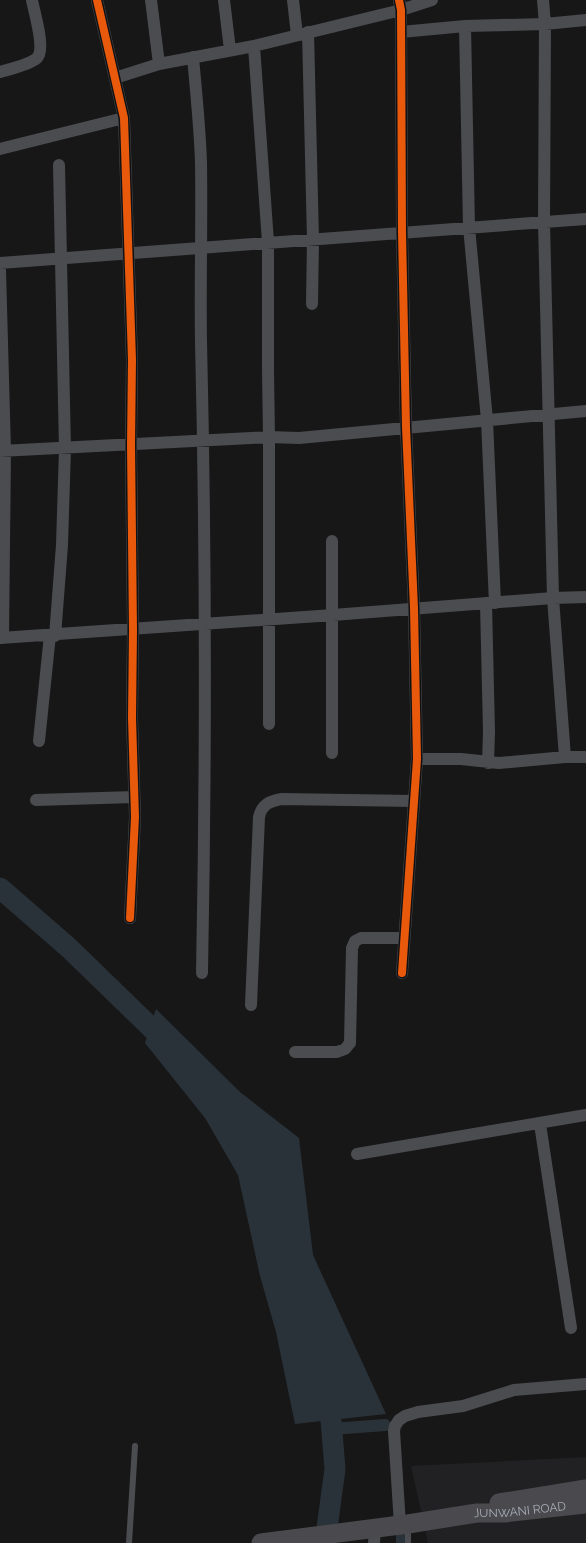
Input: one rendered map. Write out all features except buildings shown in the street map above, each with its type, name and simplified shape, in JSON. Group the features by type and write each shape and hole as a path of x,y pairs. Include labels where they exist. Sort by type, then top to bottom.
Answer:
{"main road":[{"name":"JUNWANI ROAD","path":"477,1513 508,1500 586,1489"},
{"name":"JUNWANI ROAD","path":"477,1513 504,1513 586,1504"},
{"path":"270,1542 356,1531 375,1535 404,1524 477,1513"}],"street":[{"path":"0,72 32,61 41,50 32,0"},
{"path":"97,0 124,118 132,360 132,718 135,817 130,918"},
{"path":"151,0 159,64"},
{"path":"224,0 230,50"},
{"path":"293,0 302,34 313,240 312,304"},
{"path":"115,78 159,64 254,46 400,5 432,0"},
{"path":"543,0 545,24 544,222 553,598 565,757"},
{"path":"400,5 406,427 414,608 417,759 402,973"},
{"path":"401,32 465,26 545,24 586,20"},
{"path":"465,26 470,228 486,420 490,603 488,763"},
{"path":"254,46 268,242 270,437 269,724"},
{"path":"193,57 200,161 203,440 204,857 202,973"},
{"path":"0,149 124,118"},
{"path":"39,741 53,635 62,545 65,449 59,165"},
{"path":"0,263 586,219"},
{"path":"0,270 2,638 586,597"},
{"path":"2,451 270,437 299,438 586,410"},
{"path":"332,541 332,753"},
{"path":"417,759 461,759 499,763 586,757"},
{"path":"36,800 134,797"},
{"path":"251,1005 259,817 261,809 272,800 282,799 414,801"},
{"path":"295,1052 337,1052 345,1049 350,1043 352,948 355,941 360,938 404,938"},
{"path":"356,1154 586,1115"},
{"path":"540,1124 571,1328"},
{"path":"404,1524 394,1431 399,1420 418,1412 463,1406 514,1390 586,1384"}],"lane":[{"path":"129,1543 135,1446"},
{"path":"404,1524 408,1543"}],"shaded area":[{"path":"156,1009 240,1092 299,1138 313,1255 386,1414 295,1424 276,1332 260,1276 238,1175 205,1118 145,1043"},
{"path":"586,1457 586,1543 428,1543 411,1466"}],"waterway":[{"path":"0,888 69,948 170,1046"},
{"path":"325,1543 335,1469 327,1392"},
{"path":"332,1429 385,1425"},
{"path":"402,1529 402,1543"}],"cycle path":[{"path":"97,0 124,118 132,360 132,718 135,817 130,918"},
{"path":"399,0 401,10 402,232 406,427 414,608 417,759 402,973"}]}
